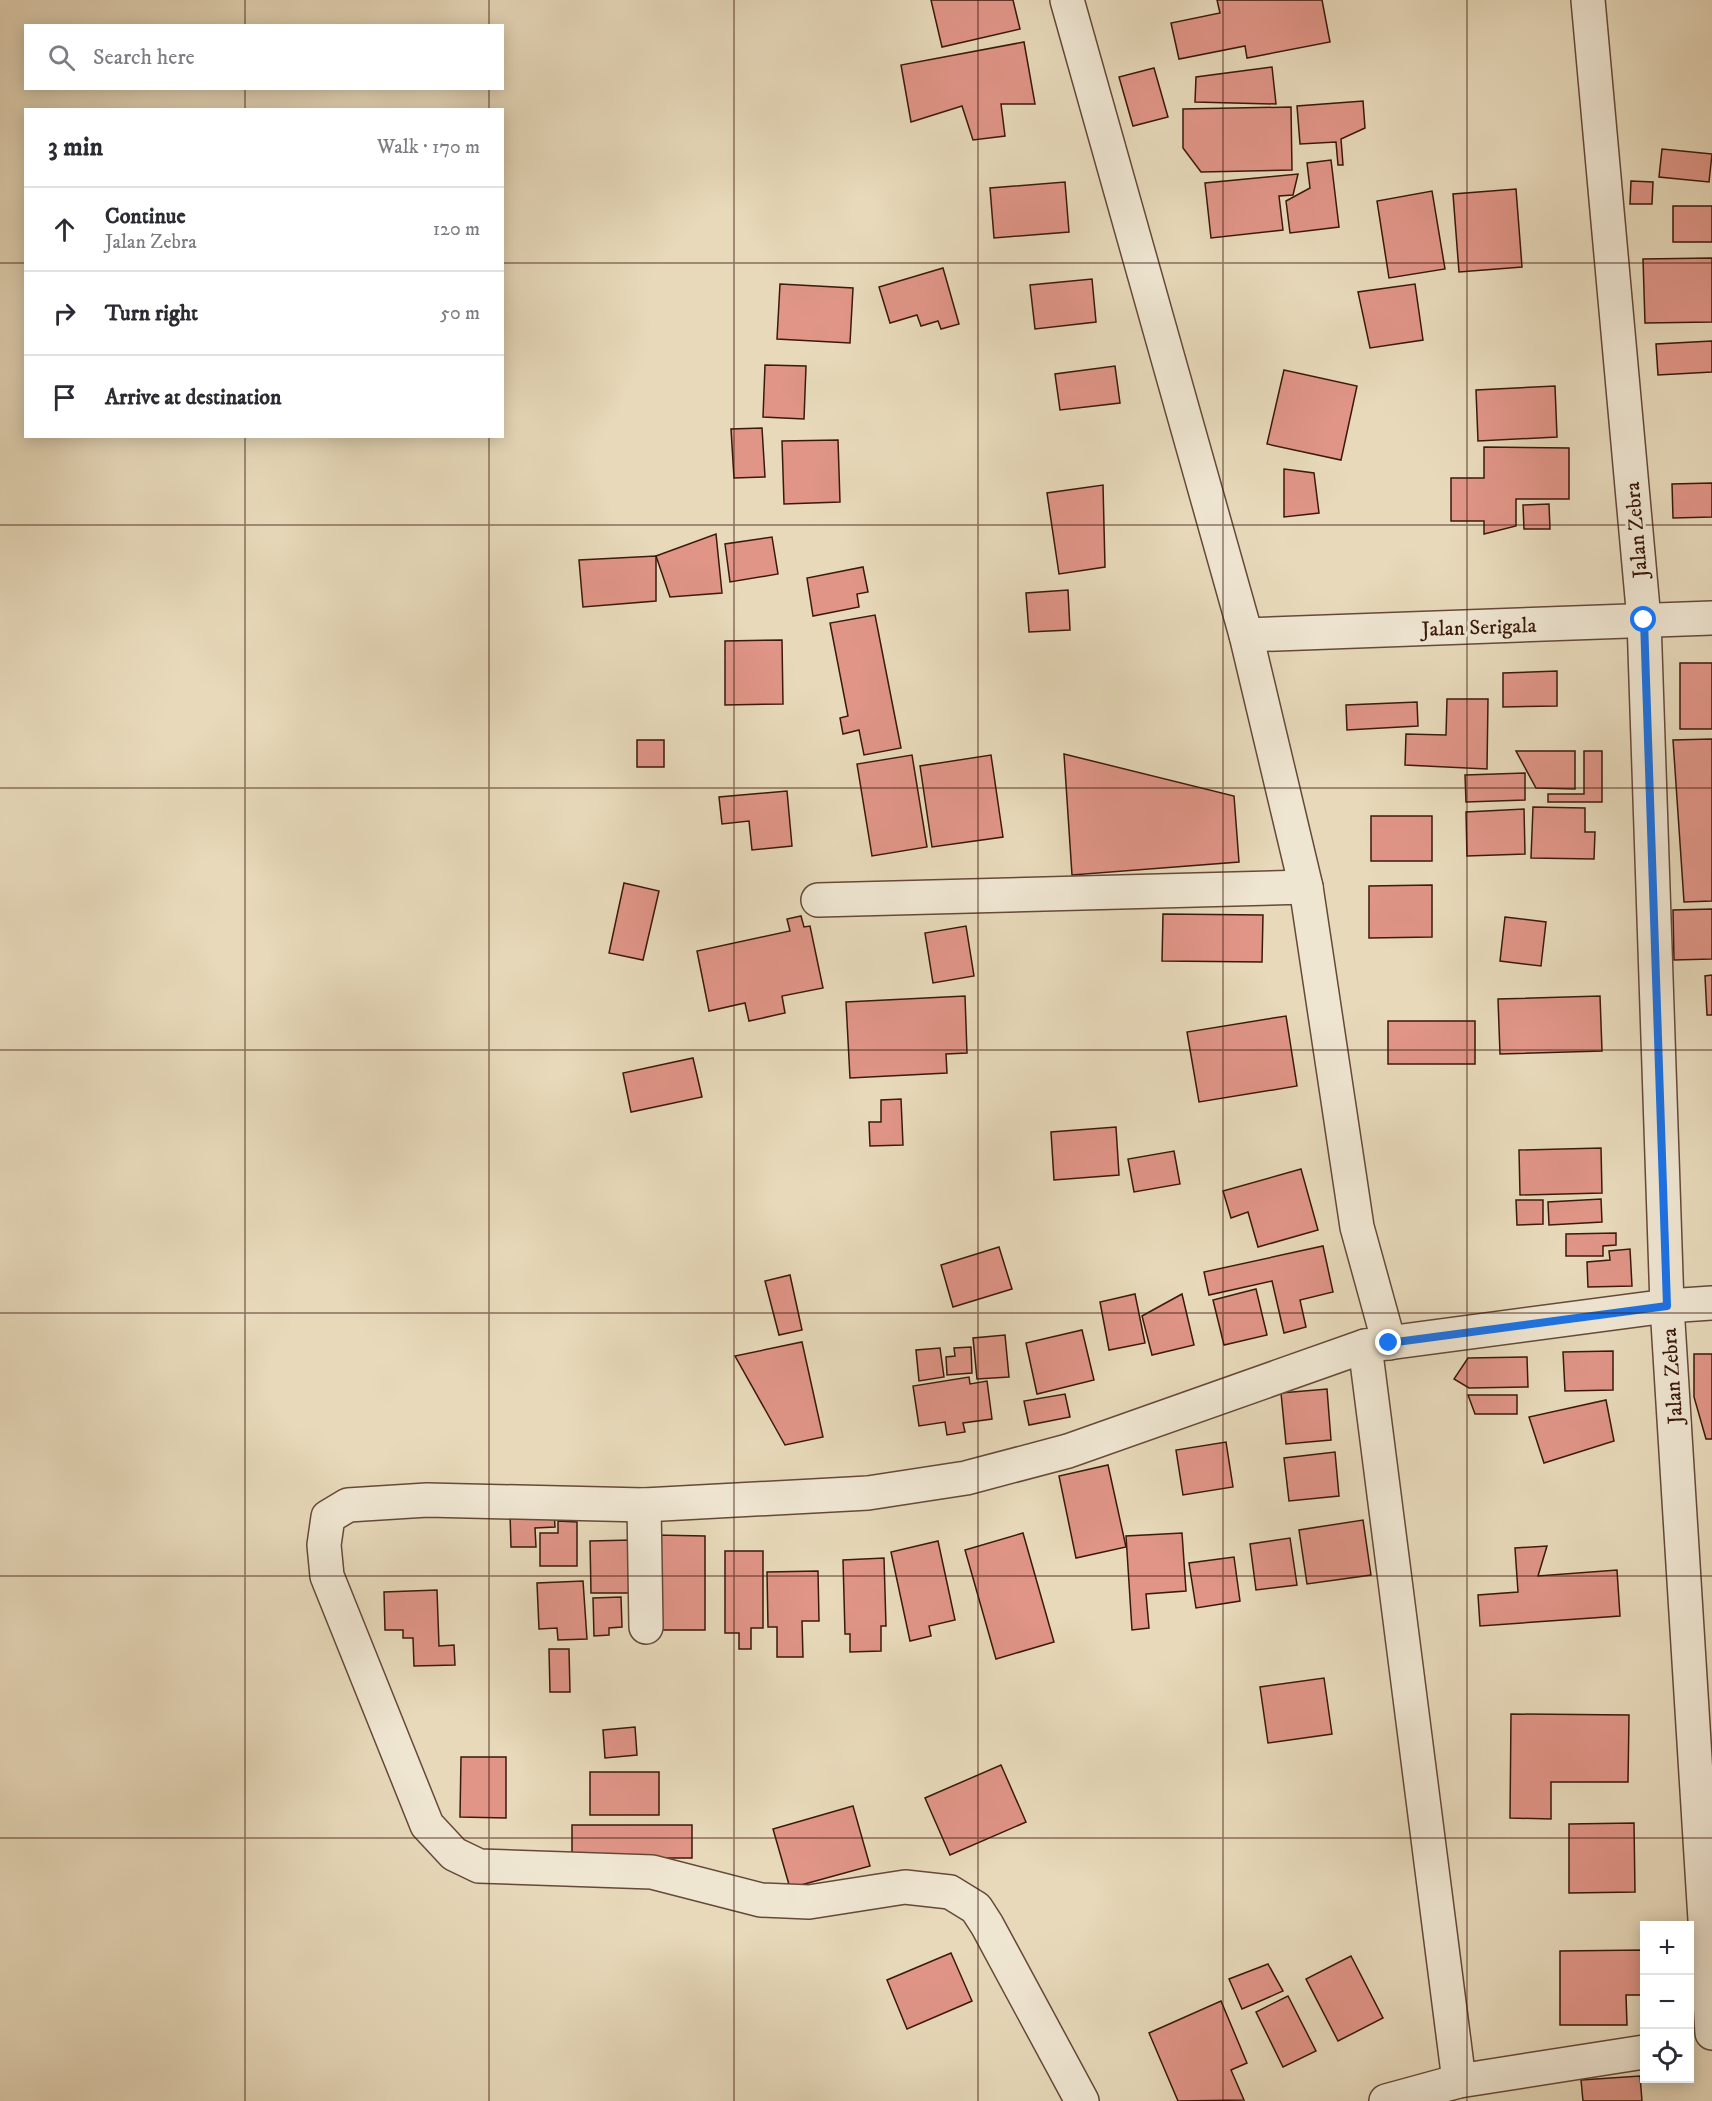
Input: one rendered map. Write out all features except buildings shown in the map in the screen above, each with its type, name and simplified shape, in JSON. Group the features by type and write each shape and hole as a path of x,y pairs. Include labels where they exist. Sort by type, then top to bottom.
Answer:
{"street":[{"path":"1067,0 1246,636 1306,887 1357,1227 1377,1344 1459,2081"},
{"name":"Jalan Zebra","path":"1588,0 1644,620 1667,1306 1712,2033"},
{"name":"Jalan Serigala","path":"1246,636 1712,618"},
{"path":"818,900 1306,887"},
{"path":"1082,2101 987,1925 975,1908 950,1892 905,1887 809,1902 761,1900 652,1872 479,1866 454,1854 427,1825 327,1576 324,1545 328,1517 348,1505 427,1500 644,1505 868,1493 966,1478 1068,1451 1377,1344 1667,1306 1712,1304"},
{"path":"644,1505 646,1627"},
{"path":"1694,2044 1712,2042"},
{"path":"1386,2101 1459,2081 1640,2053"}],"route":[{"path":"1389,1343 1667,1306 1644,620"}]}
